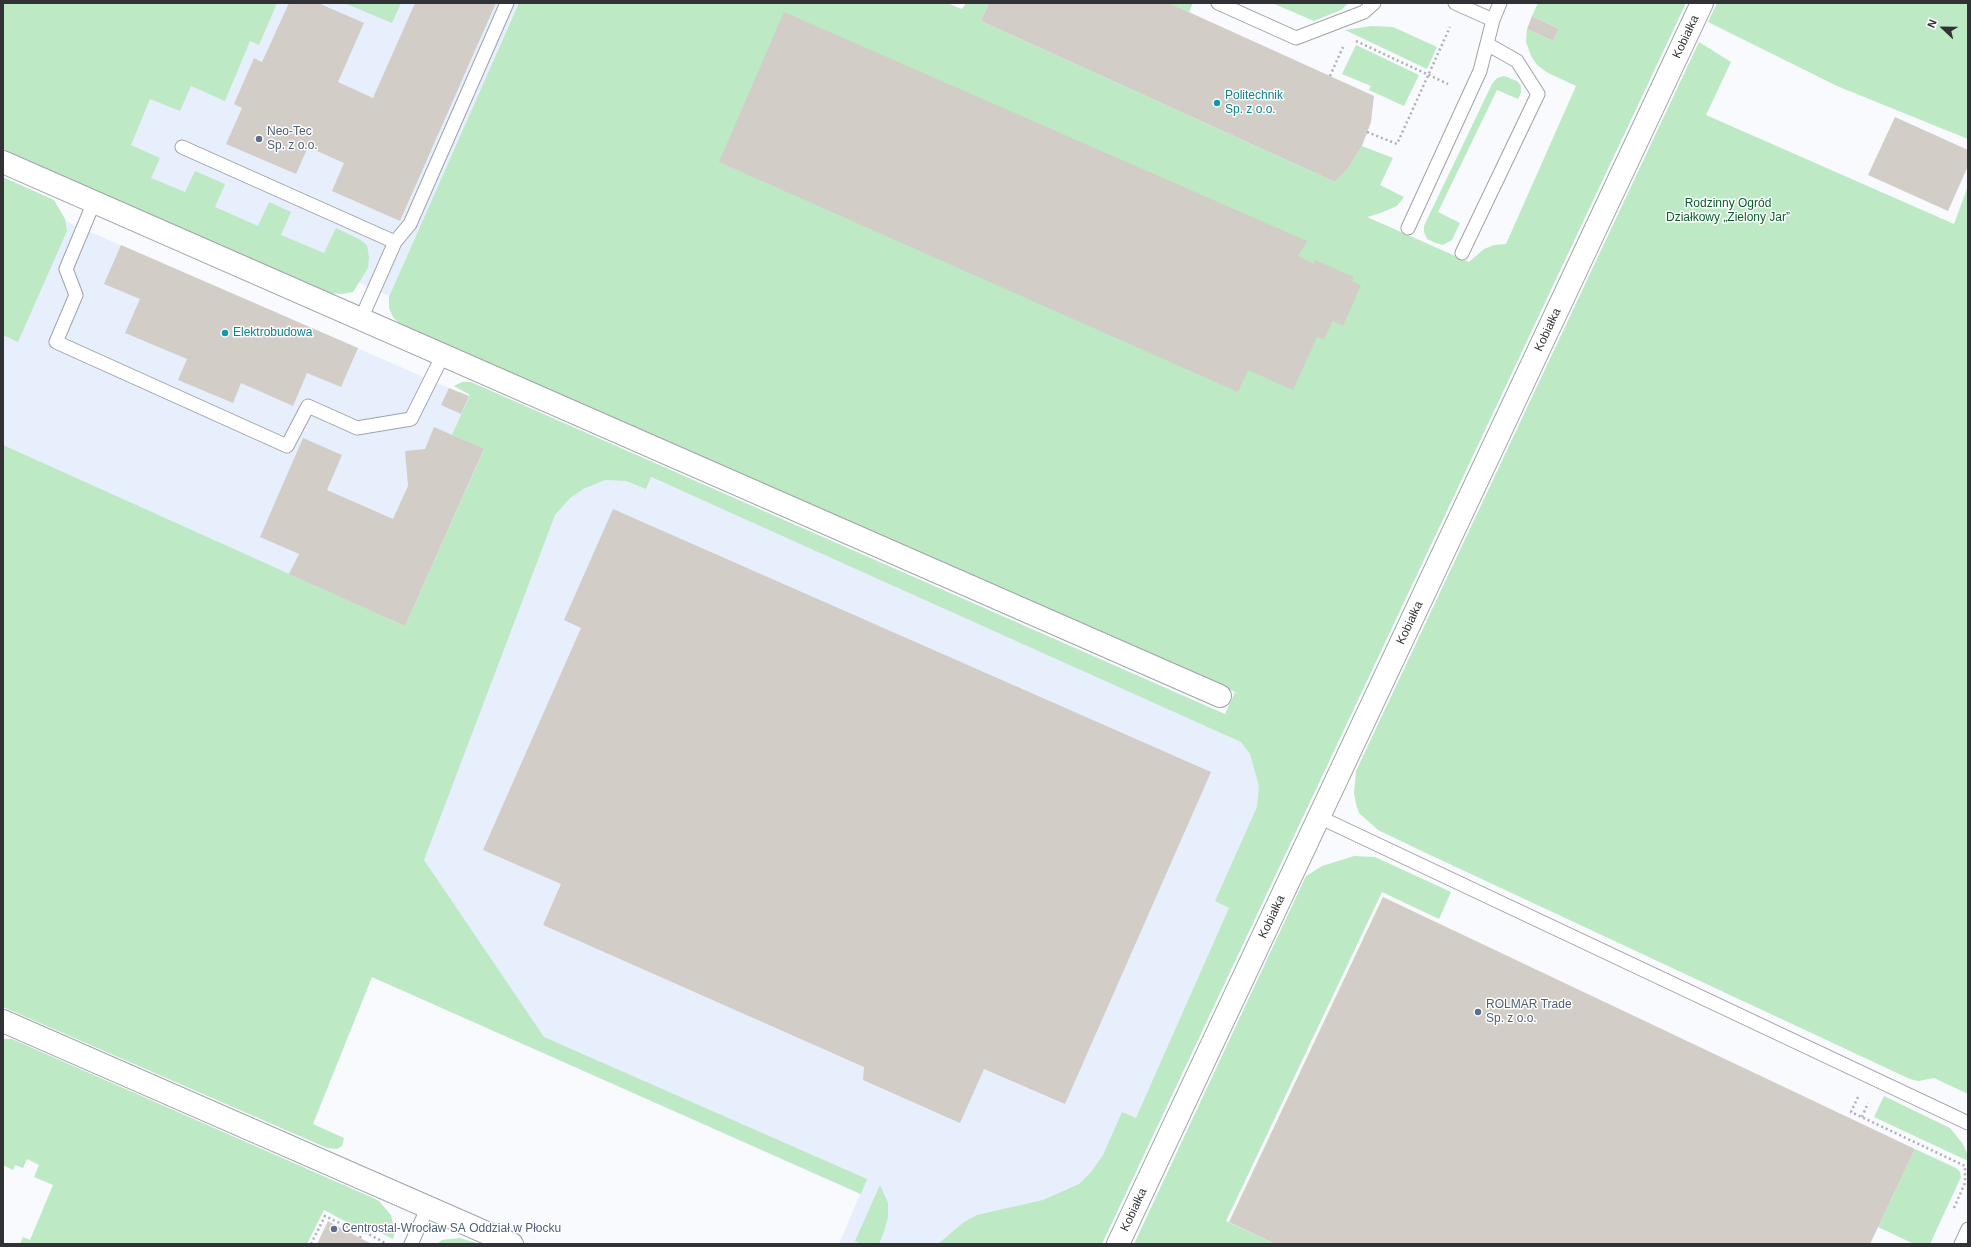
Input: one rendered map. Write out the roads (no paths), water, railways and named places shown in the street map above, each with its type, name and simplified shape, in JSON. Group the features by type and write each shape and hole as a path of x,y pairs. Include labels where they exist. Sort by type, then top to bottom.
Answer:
{"street":[{"name":"Kobiałka","path":"1118,1244 1702,3"},
{"path":"3,162 1220,696"},
{"path":"3,1021 512,1244"}],"lane":[{"path":"361,319 395,242 410,224 507,3"},
{"path":"1218,3 1296,38 1364,12 1374,3"},
{"path":"1408,228 1480,71 1493,20 1500,3"},
{"path":"1458,4 1493,20"},
{"path":"1462,253 1538,94 1517,61 1487,44"},
{"path":"182,147 395,242"},
{"path":"94,202 66,269 76,295 56,342 287,446 308,406 357,428 411,419 443,355"},
{"path":"1319,817 1968,1123"},
{"path":"411,1244 428,1207"},
{"path":"1962,1244 1968,1229"}],"place":[{"name":"Politechnik Sp. z o.o.","path":"1217,103"},
{"name":"Neo-Tec Sp. z o.o.","path":"259,139"},
{"name":"Elektrobudowa","path":"225,333"},
{"name":"ROLMAR Trade Sp. z o.o.","path":"1478,1012"},
{"name":"Centrostal-Wrocław SA Oddział w Płocku","path":"334,1229"}],"park label":[{"name":"Rodzinny Ogród Działkowy „Zielony Jar”","path":"1728,211"}]}
